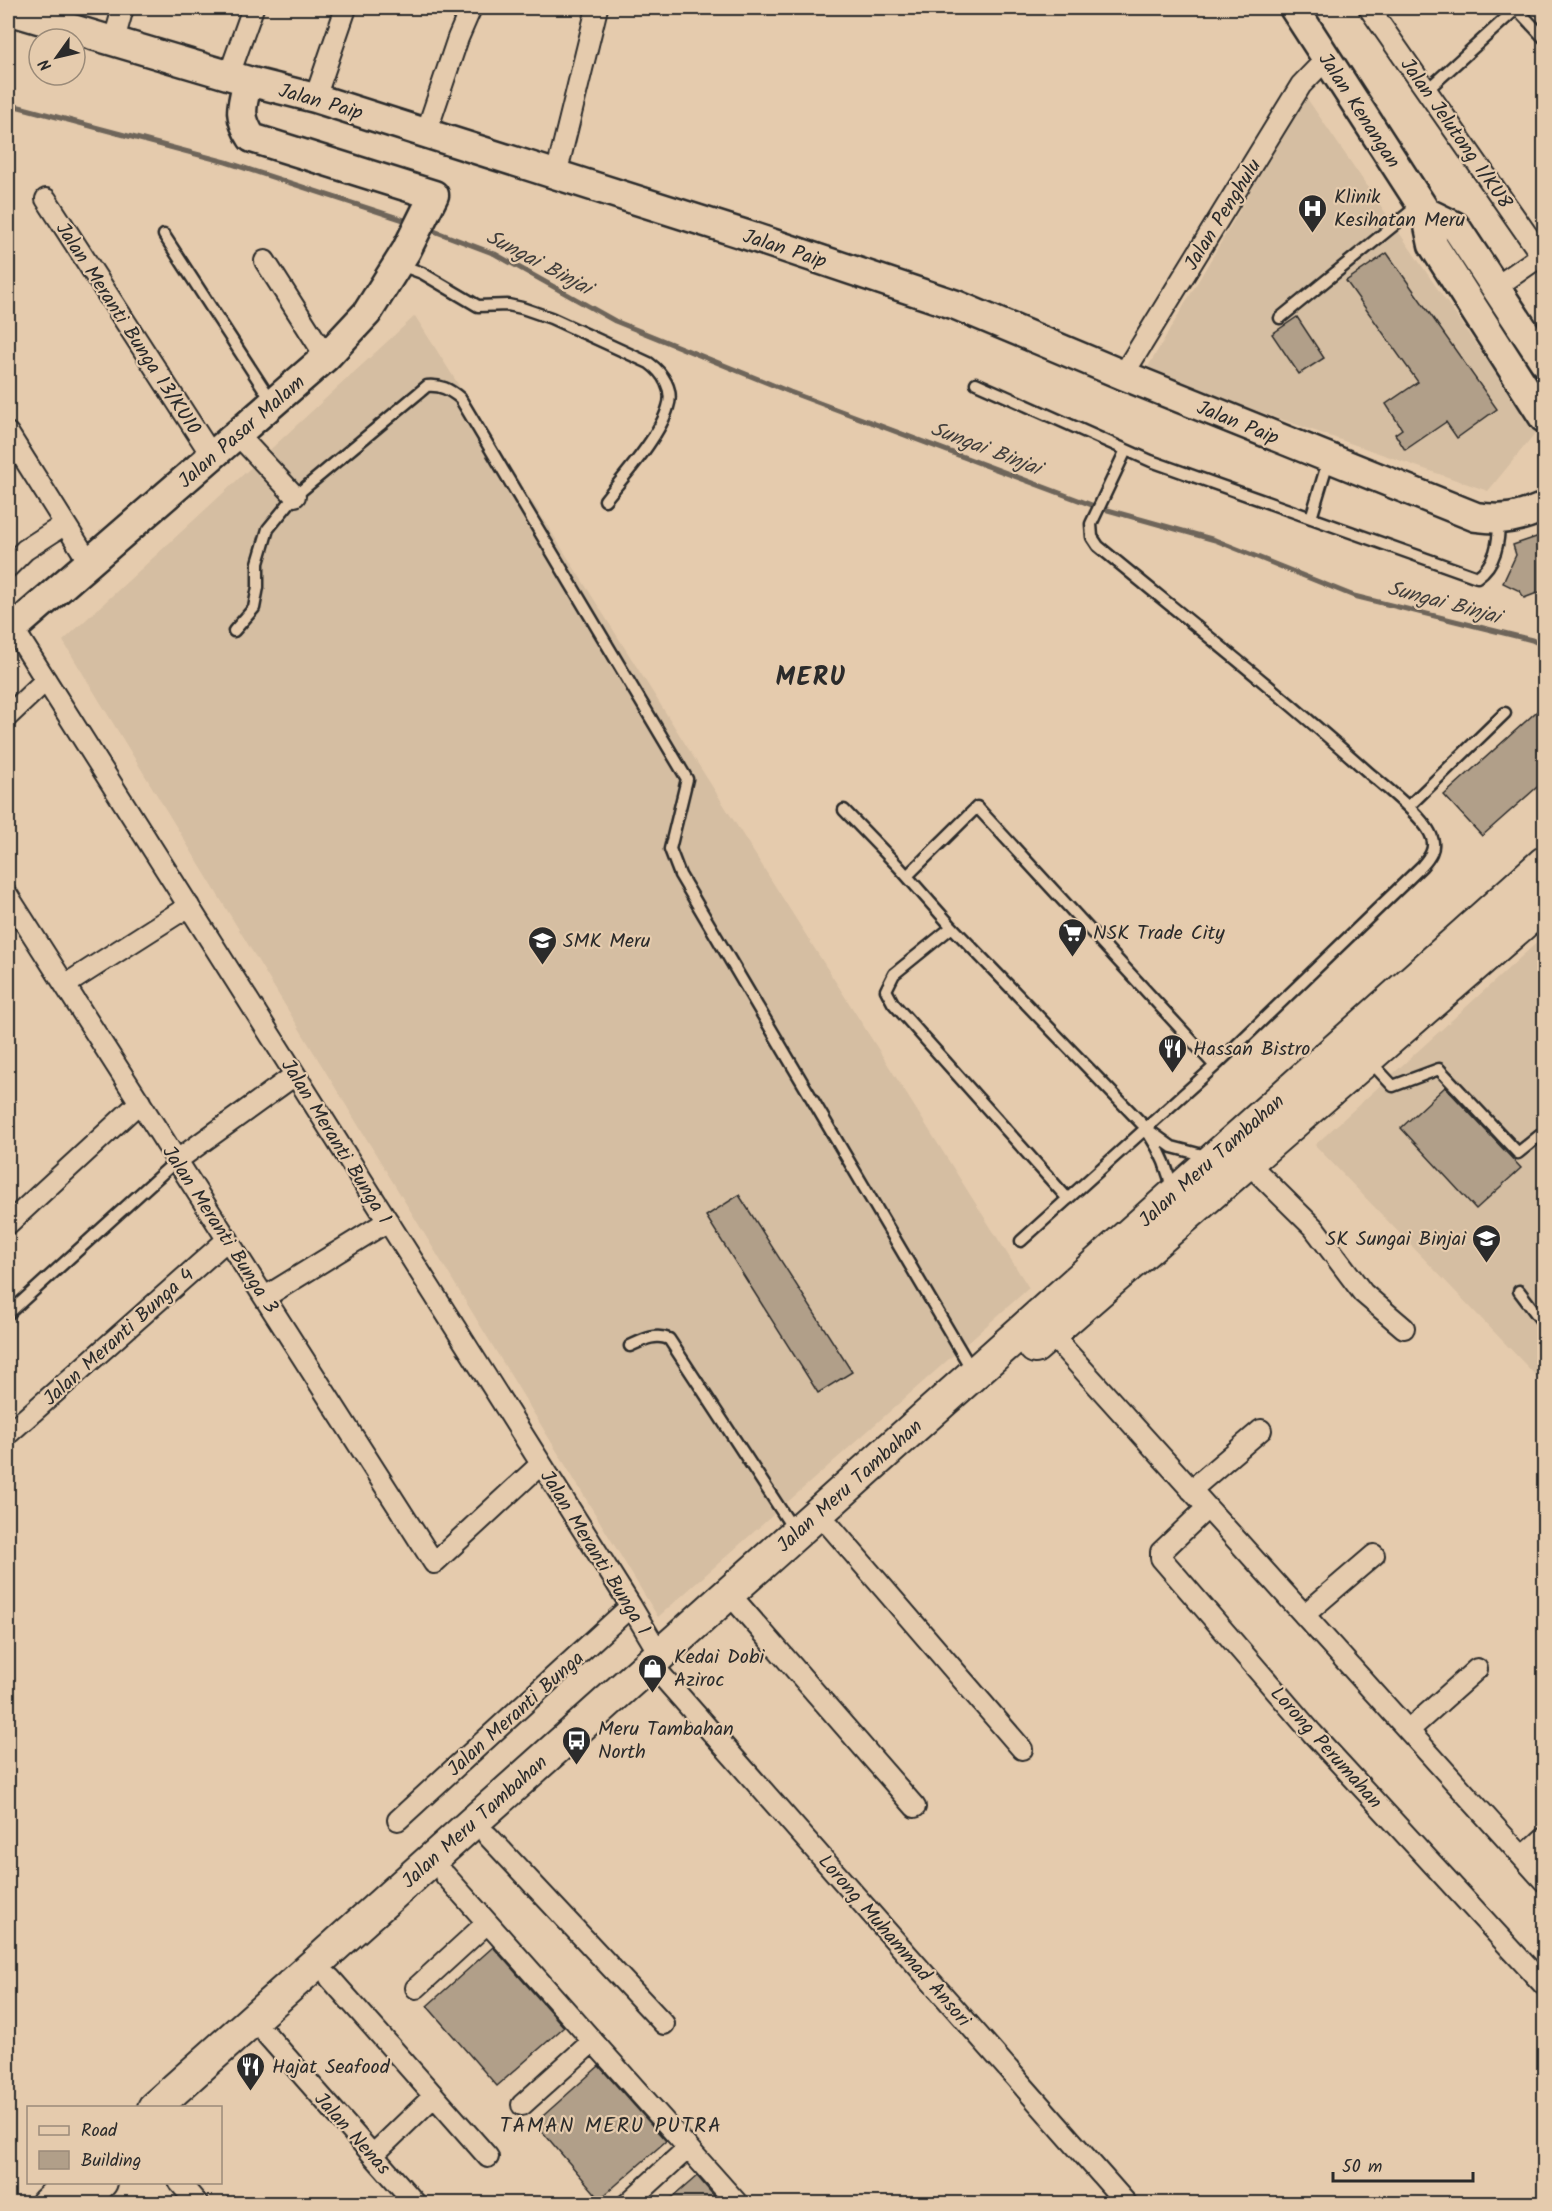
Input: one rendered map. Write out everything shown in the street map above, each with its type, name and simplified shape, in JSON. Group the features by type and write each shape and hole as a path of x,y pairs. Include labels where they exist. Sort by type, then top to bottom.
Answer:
{"main road":[{"name":"Jalan Meru Tambahan","path":"187,2106 488,1836 795,1533 1545,864"},
{"name":"Jalan Meru Tambahan","path":"156,2106 661,1665 740,1606 1050,1333 1545,905"},
{"path":"47,2204 82,2195"}],"street":[{"path":"114,40 123,8"},
{"path":"238,78 253,8"},
{"path":"315,98 346,8"},
{"path":"426,133 458,38 471,8"},
{"path":"556,175 597,8"},
{"name":"Jalan Kenangan","path":"1294,8 1423,208 1434,245 1545,418"},
{"name":"Jalan Jelutong 1/KU8","path":"1369,8 1544,256"},
{"name":"Jalan Paip","path":"8,10 238,78 315,98 768,242 956,305 1476,517 1499,521 1523,516 1545,507"},
{"name":"Jalan Penghulu","path":"1123,375 1301,85 1328,58"},
{"name":"Jalan Pasar Malam","path":"10,631 326,357 367,313 402,258 430,203 252,138 244,125 238,78"},
{"name":"Jalan Meranti Bunga 13/KU10","path":"46,199 212,456"},
{"path":"1423,208 1455,226 1545,361"},
{"path":"1496,287 1544,256"},
{"path":"265,261 326,357"},
{"path":"8,434 89,562"},
{"path":"237,434 295,496"},
{"path":"8,567 25,550 65,524"},
{"name":"Jalan Meranti Bunga 1","path":"10,631 46,680 542,1464 631,1606 661,1665"},
{"path":"8,716 46,680"},
{"name":"Jalan Meranti Bunga 3","path":"8,896 434,1563 542,1464"},
{"path":"65,985 189,906"},
{"path":"176,1161 295,1075"},
{"path":"10,1215 140,1102"},
{"path":"1248,1163 1314,1228 1363,1293 1404,1328"},
{"path":"265,1297 388,1221"},
{"name":"Jalan Meranti Bunga 4","path":"8,1434 228,1239"},
{"path":"1050,1333 1545,1881"},
{"path":"1191,1490 1261,1430"},
{"name":"Lorong Perumahan","path":"1208,1508 1161,1552 1161,1558 1312,1733 1545,1985"},
{"path":"830,1526 1022,1749"},
{"path":"1305,1615 1374,1555"},
{"name":"Jalan Meranti Bunga","path":"398,1820 631,1606"},
{"path":"740,1606 915,1807"},
{"name":"Lorong Muhammad Ansori","path":"661,1665 1127,2204"},
{"path":"1408,1730 1477,1669"},
{"path":"488,1836 664,2024"},
{"path":"1523,1857 1545,1838"},
{"path":"445,1875 738,2204"},
{"path":"416,1988 487,1923"},
{"path":"330,1978 488,2157"},
{"name":"Jalan Nenas","path":"267,2035 416,2204"},
{"path":"522,2105 593,2041"},
{"path":"373,2155 434,2096"},
{"path":"627,2204 688,2148"}],"lane":[{"path":"1427,90 1516,8 1545,38"},
{"path":"1280,318 1423,208"},
{"path":"164,234 273,403"},
{"path":"402,258 422,273 478,306 516,306 551,318 649,363 660,373 669,391 668,408 657,431 605,500"},
{"path":"976,382 1151,461 1477,578 1487,570 1497,548 1499,521"},
{"path":"234,631 254,608 258,587 258,563 268,529 295,496 427,387 439,385 450,389 460,398 687,780 670,849 680,875 974,1373"},
{"path":"1021,1241 1147,1130 1215,1066 1430,857 1434,846 1432,836 1408,807 1296,708 1098,546 1092,537 1091,524 1126,450"},
{"path":"1311,518 1329,458"},
{"path":"1408,807 1505,713"},
{"path":"907,876 977,807 1215,1066"},
{"path":"844,810 952,927 1147,1130 1172,1147 1214,1157"},
{"path":"952,927 894,974 886,990 893,1003 1068,1199"},
{"path":"1368,1059 1393,1086 1439,1069 1518,1153 1545,1132"},
{"path":"1147,1130 1162,1155 1169,1173 1173,1194"},
{"path":"8,1314 176,1161"},
{"path":"1519,1291 1545,1324"},
{"path":"630,1346 645,1338 655,1336 669,1339 795,1533"}],"shaded area":[{"name":"Klinik Kesihatan Meru","path":"1306,97 1536,432 1488,491 1145,372"},
{"name":"SMK Meru","path":"415,316 1029,1288 658,1617 63,641"},
{"name":"SK Sungai Binjai","path":"1544,936 1544,1384 1315,1145"}],"building":[{"path":"1387,253 1497,409 1457,438 1446,422 1405,450 1395,434 1402,429 1386,404 1418,382 1346,281"},
{"path":"1297,317 1324,358 1299,374 1272,334"},
{"path":"1545,534 1545,590 1524,598 1520,591 1503,583 1516,555 1513,545"},
{"path":"1545,704 1545,780 1482,836 1444,795"},
{"path":"1445,1087 1521,1168 1476,1209 1401,1128"},
{"path":"739,1195 852,1372 818,1393 706,1216"},
{"path":"493,1947 564,2027 497,2086 427,2006"},
{"path":"599,2066 666,2141 600,2199 535,2123"},
{"path":"697,2176 721,2204 665,2204"}],"waterway":[{"name":"Sungai Binjai","path":"8,104 226,162 407,221"},
{"name":"Sungai Binjai","path":"434,231 495,254 615,321 790,392 1097,507 1215,540 1354,596 1532,640 1544,646"}],"place":[{"name":"Klinik Kesihatan Meru","path":"1313,234"},
{"name":"NSK Trade City","path":"1072,958"},
{"name":"SMK Meru","path":"542,966"},
{"name":"Hassan Bistro","path":"1172,1074"},
{"name":"SK Sungai Binjai","path":"1487,1264"},
{"name":"Kedai Dobi Aziroc","path":"653,1694"},
{"name":"Meru Tambahan North","path":"577,1766"},
{"name":"Hajat Seafood","path":"251,2092"}],"district":[{"name":"MERU","path":"811,676"},
{"name":"TAMAN MERU PUTRA","path":"611,2125"}]}
